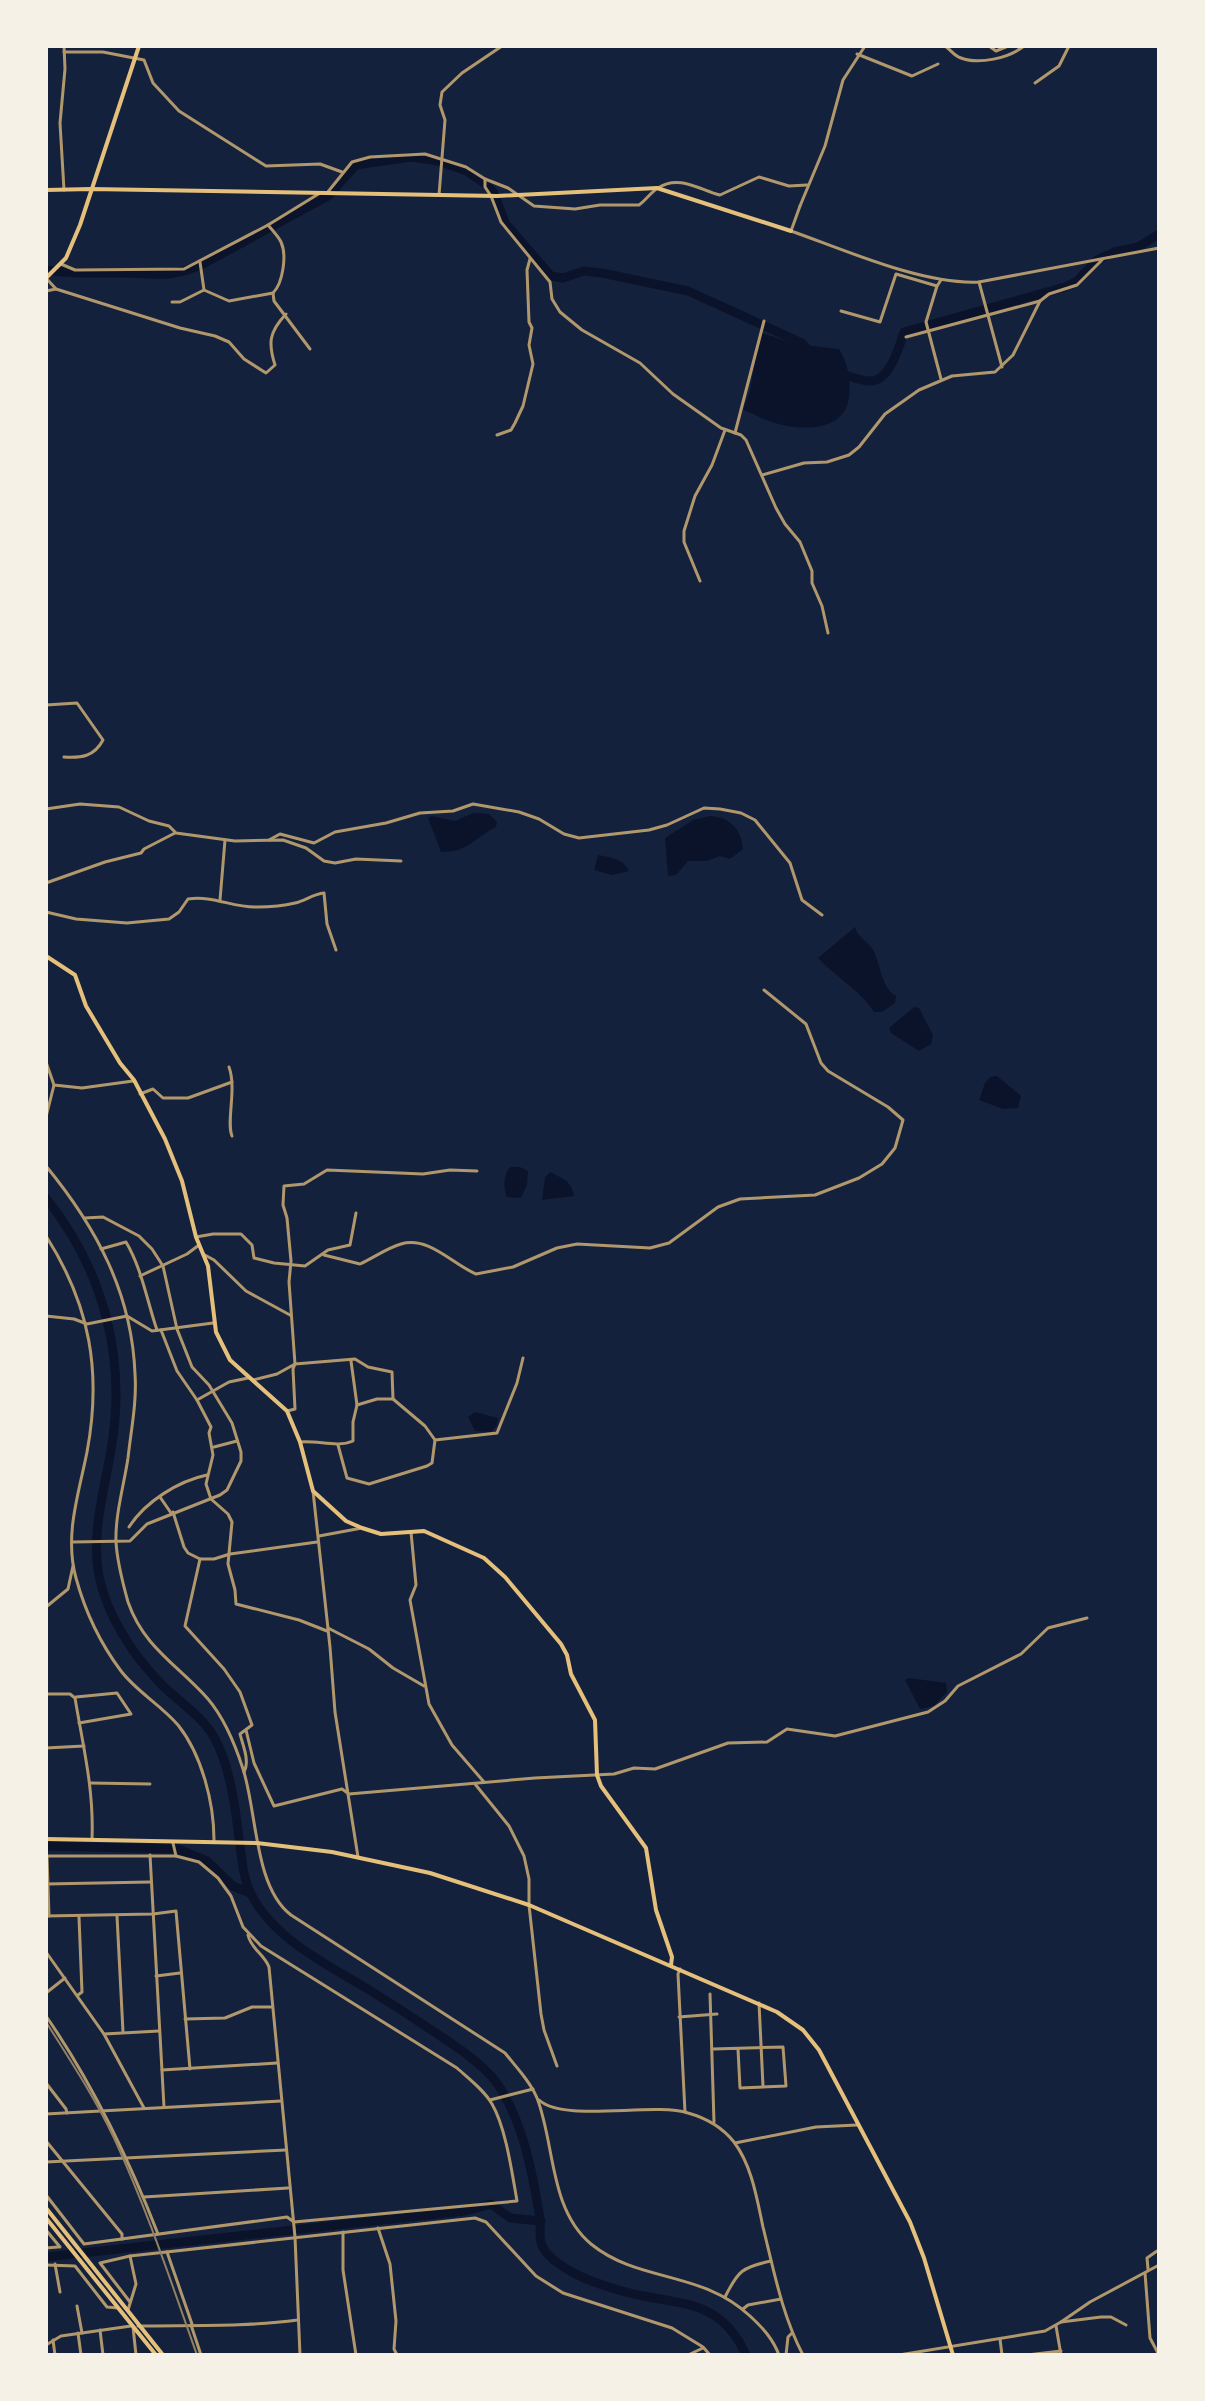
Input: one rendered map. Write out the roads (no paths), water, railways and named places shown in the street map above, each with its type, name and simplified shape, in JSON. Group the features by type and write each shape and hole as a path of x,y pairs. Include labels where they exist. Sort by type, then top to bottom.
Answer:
{"main road":[{"path":"47,277 60,266 80,225 139,46"},
{"path":"46,190 493,196 657,188 791,231"},
{"path":"46,956 75,975 86,1006 120,1063 134,1080 165,1139 182,1181 196,1237 208,1266 213,1323 230,1360 287,1411 300,1442 313,1491 346,1521 362,1528 381,1534 424,1531 484,1558 505,1577 561,1644 571,1674 595,1720 597,1775 601,1786 646,1848 656,1910 672,1957 671,1965"},
{"path":"46,1839 258,1843 358,1857 430,1873 529,1905 791,2019 812,2039 860,2124 918,2240 953,2355"},
{"path":"46,2208 163,2355"},
{"path":"46,2218 156,2355"}],"street":[{"path":"439,195 445,120 440,105 442,92 481,58 502,46"},
{"path":"865,46 857,54 841,86 825,146 791,231 956,283 979,282 1159,248"},
{"path":"989,46 996,51 1008,46"},
{"path":"949,47 958,58 966,60 1007,56 1024,46"},
{"path":"1035,83 1059,66 1069,46"},
{"path":"64,190 60,123 65,78 64,49 144,60 153,83 179,111 266,166 320,164 342,172"},
{"path":"857,54 912,76 938,64"},
{"path":"329,193 352,162 370,157 412,154 466,167 508,188 534,206 575,209 600,205 639,205 657,188 674,182 720,195 759,177 789,186 807,185"},
{"path":"485,179 484,185 493,196 501,222 550,282 552,299 560,312 582,330 640,363 673,394 725,430 746,440 785,524 800,542 812,571 812,583 822,606 828,633"},
{"path":"60,266 75,270 175,270 200,262 320,193"},
{"path":"268,225 281,242 283,252 280,283 273,293 274,301 310,349"},
{"path":"497,435 511,430 515,423 532,372 527,270 530,259"},
{"path":"906,337 1040,301 1049,294 1077,285 1102,260"},
{"path":"200,262 204,290"},
{"path":"841,311 880,322 896,274 937,286"},
{"path":"47,277 56,289"},
{"path":"941,280 926,322 941,379"},
{"path":"979,282 1002,367"},
{"path":"46,291 56,289 215,336 229,342 244,359 266,373 275,365 269,346 272,331 286,314"},
{"path":"204,290 229,301 273,293"},
{"path":"172,302 180,302 204,290"},
{"path":"762,475 849,455 894,407 941,379 995,372 1013,355 1040,301"},
{"path":"735,433 764,321"},
{"path":"700,581 684,542 684,531 695,496 712,465 725,430"},
{"path":"46,705 77,703 103,740 85,758 64,757"},
{"path":"46,809 80,804 119,807 149,821 169,826 176,833"},
{"path":"269,840 271,836 280,834 304,842 320,842 335,832 420,813 453,811 473,804 519,812 579,838 649,830 704,808 720,809 741,813 755,820 790,863 802,900 822,915"},
{"path":"46,883 141,853 176,833 225,840 283,840 306,848 324,861 335,863 356,859 401,861"},
{"path":"220,900 225,840"},
{"path":"46,912 76,919 127,923 169,919 179,912 188,899 220,900 258,907 297,903 324,893 327,924 336,950"},
{"path":"324,1255 360,1264 410,1242 438,1251 476,1274 513,1267 557,1248 577,1244 650,1248 669,1243 718,1207 740,1199 760,1196 807,1197 873,1171 895,1148 903,1120 888,1107 828,1071 821,1063 806,1024 764,990"},
{"path":"46,1062 54,1085 46,1118 53,1116"},
{"path":"229,1067 234,1098 229,1130 232,1136"},
{"path":"54,1085 82,1088 134,1080"},
{"path":"140,1094 153,1089 163,1098 188,1098 232,1082"},
{"path":"46,1166 85,1218 122,1295 126,1316 135,1374 134,1407 115,1542 128,1601 142,1633 208,1699 233,1740 244,1772 270,1889 282,1908 505,2053 544,2105 587,2111 641,2109 685,2112 714,2124 735,2143 753,2183 781,2299 803,2355"},
{"path":"287,1411 295,1409 295,1364 284,1186 304,1184 327,1170 423,1174 450,1170 477,1171"},
{"path":"196,1237 241,1234 252,1245 254,1258 305,1266 328,1250 350,1245 356,1213"},
{"path":"72,1542 130,1541 143,1526 211,1499 230,1486 241,1461 232,1423 213,1392 195,1372 177,1329 163,1266 139,1236 103,1217 85,1218"},
{"path":"46,1236 88,1324 93,1368 92,1413 74,1515 73,1566 68,1589 46,1607"},
{"path":"101,1249 126,1242 137,1261 159,1330 177,1371 211,1427 209,1433 213,1447 206,1484 211,1499 228,1514 232,1522 228,1564 236,1604 329,1630 369,1649 393,1668 425,1686"},
{"path":"140,1276 199,1245"},
{"path":"203,1254 214,1260 246,1291 291,1315"},
{"path":"46,1316 88,1324 126,1316 147,1329 159,1330 213,1323"},
{"path":"435,1440 497,1433 517,1383 523,1358"},
{"path":"197,1400 229,1382 277,1374 295,1364 351,1360 392,1372 393,1399"},
{"path":"300,1442 317,1440 338,1445 353,1441 357,1405 351,1360"},
{"path":"338,1445 347,1478 369,1484 430,1465 435,1440 425,1426 393,1399 377,1399 357,1405"},
{"path":"213,1447 237,1441"},
{"path":"129,1527 141,1512 160,1497 207,1475"},
{"path":"313,1491 335,1712 358,1857"},
{"path":"160,1497 172,1512 184,1547 200,1559 319,1541"},
{"path":"319,1536 362,1528"},
{"path":"411,1532 416,1585 410,1600 429,1704 445,1735 485,1783"},
{"path":"200,1559 185,1626 224,1669 240,1692 252,1725 240,1734 246,1756 244,1772"},
{"path":"73,1566 86,1608 111,1657 131,1681 178,1725 195,1755 208,1793 216,1840"},
{"path":"246,1730 254,1763 274,1806 342,1789 349,1794 614,1774 634,1768 655,1769 728,1743 767,1742 787,1729 835,1736 928,1712 945,1701 958,1686 1021,1654 1048,1628 1087,1618"},
{"path":"75,1698 117,1693 131,1714 79,1723"},
{"path":"46,1694 70,1694 75,1698 90,1783 92,1839"},
{"path":"46,1748 84,1746"},
{"path":"90,1783 150,1784"},
{"path":"475,1784 509,1826 524,1856 529,1879 542,2022 557,2066"},
{"path":"172,1842 176,1854"},
{"path":"190,2069 176,1911 47,1916 46,1856 176,1854 199,1862 218,1878 231,1896 252,1946 266,1961 294,2222 300,2355"},
{"path":"150,1855 164,2107"},
{"path":"47,1884 150,1882"},
{"path":"117,1915 123,2032"},
{"path":"78,1995 82,1992 79,1916"},
{"path":"46,2195 84,2244 287,2217 294,2222 517,2201 498,2117 490,2100 457,2068 275,1956 248,1935"},
{"path":"46,1952 104,2034 144,2108"},
{"path":"680,1969 679,2017 685,2112"},
{"path":"156,1976 182,1973"},
{"path":"46,1993 66,1978"},
{"path":"710,1994 714,2014 714,2124"},
{"path":"759,2003 763,2086"},
{"path":"185,2019 225,2018 252,2007 272,2007"},
{"path":"679,2017 714,2014"},
{"path":"46,2016 79,2065 104,2111 127,2157 158,2234"},
{"path":"104,2034 159,2031"},
{"path":"713,2049 783,2047 786,2086 740,2088 738,2049"},
{"path":"162,2070 277,2063"},
{"path":"46,2083 67,2113"},
{"path":"490,2100 531,2089"},
{"path":"538,2099 557,2184 572,2220 590,2243 627,2265 691,2281 725,2297 743,2309 771,2338 779,2355"},
{"path":"46,2114 281,2101"},
{"path":"735,2143 816,2127 860,2124"},
{"path":"46,2141 122,2234 122,2239"},
{"path":"46,2162 286,2150"},
{"path":"144,2197 289,2187"},
{"path":"130,2302 100,2263 130,2256 475,2218 486,2222 536,2276 563,2293 672,2328 703,2347 710,2355"},
{"path":"378,2228 390,2264 396,2321 394,2349 397,2355"},
{"path":"46,2230 60,2247 46,2248"},
{"path":"343,2232 343,2270 356,2355"},
{"path":"1157,2251 1147,2258 1147,2271 1150,2338 1159,2355"},
{"path":"166,2252 201,2355"},
{"path":"128,2310 136,2284 130,2256"},
{"path":"725,2297 735,2276 743,2269 771,2261"},
{"path":"55,2264 60,2292"},
{"path":"46,2265 75,2266 107,2307 119,2309"},
{"path":"899,2355 1045,2331 1119,2285 1159,2265"},
{"path":"743,2309 748,2305 781,2299"},
{"path":"77,2306 81,2355"},
{"path":"1061,2322 1111,2317 1126,2325"},
{"path":"46,2345 80,2333 133,2326 260,2325 299,2320"},
{"path":"133,2326 136,2355"},
{"path":"1027,2355 1061,2353 1056,2326"},
{"path":"100,2330 103,2355"},
{"path":"786,2355 788,2337 792,2333"},
{"path":"1000,2337 1002,2355"},
{"path":"53,2340 55,2355"},
{"path":"688,2355 703,2347"}],"water":[{"path":"760,332 795,344 839,349 847,366 850,384 846,409 839,417 830,423 807,428 768,421 743,410 750,391"},
{"path":"473,813 489,814 497,822 496,827 465,847 441,852 428,818 432,816 455,821"},
{"path":"710,816 733,825 743,849 730,859 720,856 707,861 688,861 676,875 668,876 665,838 693,820"},
{"path":"598,855 620,861 629,871 612,875 594,870"},
{"path":"855,927 873,950 885,983 896,996 895,1003 882,1012 874,1012 862,997 818,958"},
{"path":"914,1007 919,1008 933,1035 931,1044 919,1051 891,1033 889,1028"},
{"path":"997,1076 1021,1096 1018,1108 1003,1109 979,1100 985,1083 990,1077"},
{"path":"511,1167 528,1171 527,1185 521,1198 507,1197 506,1194 505,1177"},
{"path":"550,1172 569,1184 574,1196 542,1200 545,1177"},
{"path":"475,1412 498,1418 491,1432 475,1431 468,1417"},
{"path":"905,1680 946,1683 947,1692 934,1706 920,1709"}],"waterway":[{"path":"46,270 158,274 176,273 199,266 328,196 356,165 411,157 438,161 467,171 484,183 494,193 505,223 551,276 563,278 584,271 688,291 802,343 811,354"},
{"path":"836,371 860,380 875,380 892,363 904,332 1065,287 1077,281 1097,260 1114,252 1138,247 1159,234"},
{"path":"46,1198 83,1255 106,1317 113,1350 115,1416 97,1544 103,1591 122,1634 141,1661 203,1722 214,1737 231,1786 243,1867 252,1896 288,1938 448,2041 492,2077 510,2106 522,2137 540,2219 541,2242 554,2260 579,2276 606,2286 704,2310 727,2326 746,2355"},
{"path":"46,1846 178,1849 207,1861 233,1886 250,1893"},
{"path":"46,2257 465,2211 491,2204 510,2218 541,2221"}],"railway":[{"path":"46,2022 114,2138 148,2219 197,2355"}]}
